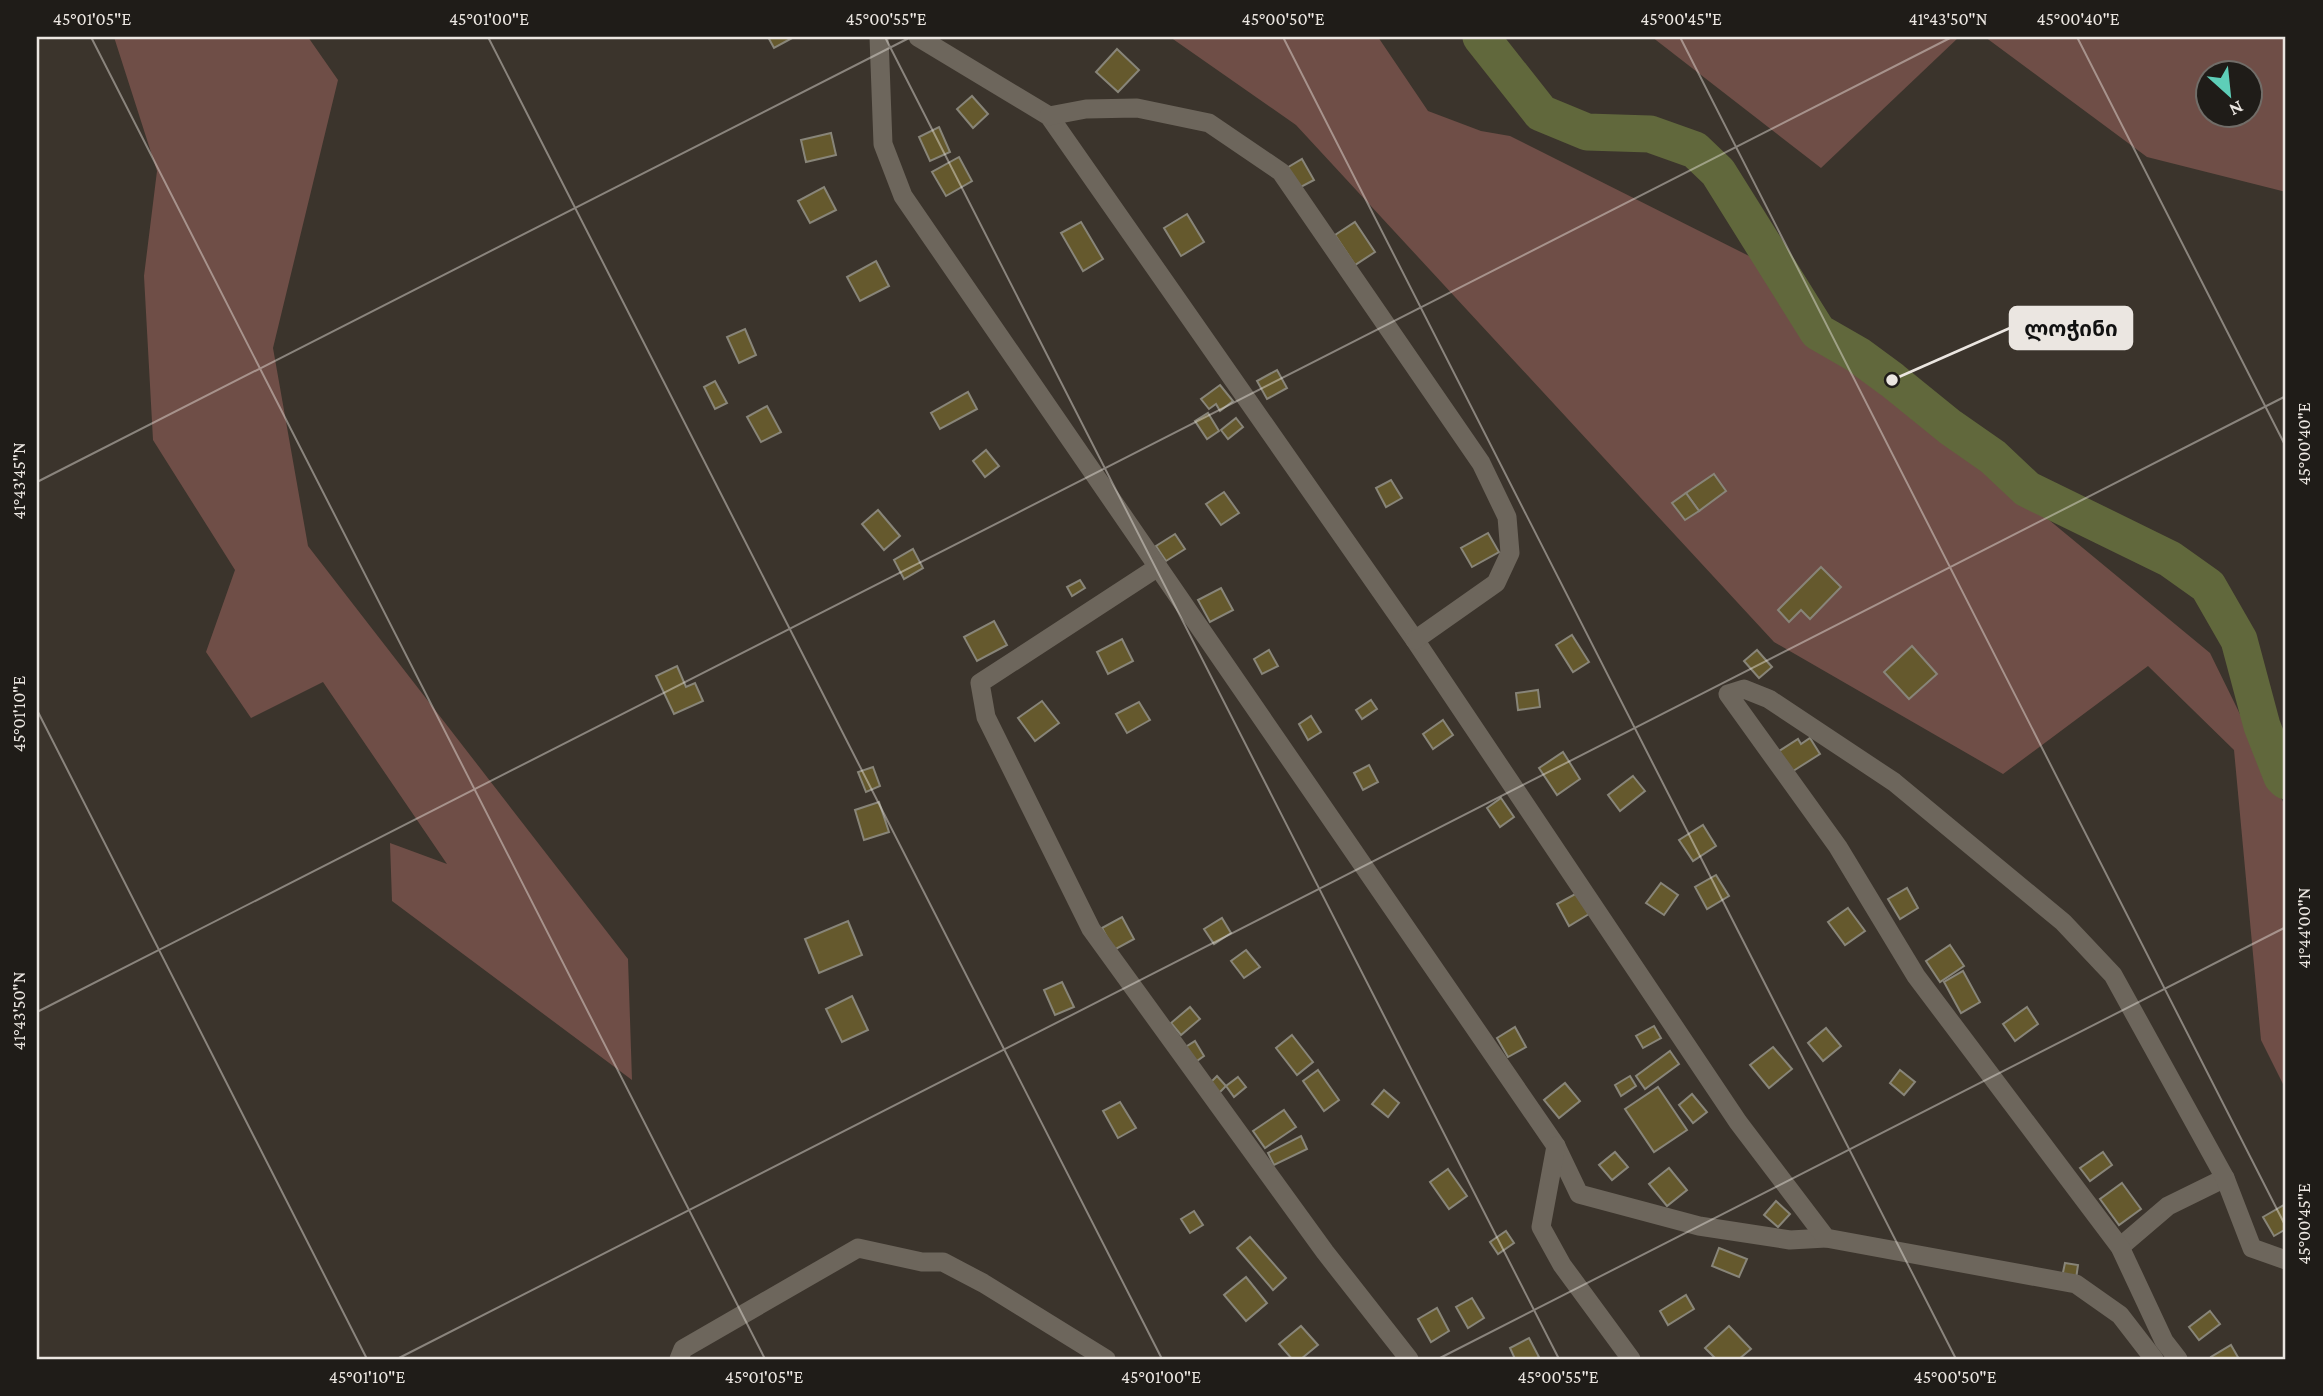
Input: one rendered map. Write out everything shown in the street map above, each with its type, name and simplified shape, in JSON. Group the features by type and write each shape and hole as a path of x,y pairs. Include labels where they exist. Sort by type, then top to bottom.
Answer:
{"street":[{"path":"879,37 883,144 903,196 1556,1146 1579,1194 1699,1226 1790,1240 1826,1238 2076,1284 2120,1315 2154,1359"},
{"path":"918,37 1049,116 1415,640 1738,1122 1826,1238"},
{"path":"1049,116 1086,109 1136,108 1209,123 1281,172 1481,463 1507,517 1510,553 1496,583 1415,640"},
{"path":"1158,567 980,682 986,718 1091,929 1325,1252 1409,1359"},
{"path":"2178,1359 2164,1341 2120,1247 1916,976 1838,847 1728,694 1744,689 1769,699 1894,782 2063,922 2113,975 2225,1178 2252,1248 2286,1260"},
{"path":"1556,1146 1541,1227 1562,1265 1632,1359"},
{"path":"2120,1247 2168,1206 2225,1178"},
{"path":"679,1359 684,1349 858,1248 922,1262 943,1262 984,1283 1106,1359"}],"shaded area":[{"path":"114,37 308,37 338,80 273,348 308,546 628,959 632,1080 392,901 390,843 447,864 323,682 251,718 206,652 235,570 153,440 144,276 157,171"},
{"path":"1170,37 1378,37 1428,111 1481,131 1510,136 1765,264 1813,342 2020,496 2210,653 2286,808 2286,1090 2261,1040 2234,750 2148,666 2003,774 1774,642 1296,125"},
{"path":"1652,37 1959,37 1821,168"},
{"path":"1985,37 2286,37 2286,192 2147,157"}],"building":[{"path":"768,37 794,37 774,48"},
{"path":"1117,49 1139,70 1118,92 1096,72"},
{"path":"972,96 988,114 973,128 957,109"},
{"path":"939,127 950,152 930,161 919,137"},
{"path":"831,133 836,155 806,162 801,140"},
{"path":"959,157 972,181 946,196 932,172"},
{"path":"1302,159 1314,180 1297,189 1285,169"},
{"path":"824,187 836,210 810,223 798,201"},
{"path":"1187,214 1204,242 1181,256 1164,228"},
{"path":"1081,222 1103,259 1083,271 1061,233"},
{"path":"1355,222 1375,252 1355,265 1335,235"},
{"path":"876,261 889,286 860,301 847,277"},
{"path":"745,329 756,355 739,363 727,337"},
{"path":"1277,370 1287,388 1267,399 1257,381"},
{"path":"715,381 727,403 715,409 704,387"},
{"path":"1220,385 1233,401 1220,411 1216,404 1209,409 1201,399"},
{"path":"968,392 977,409 940,429 931,413"},
{"path":"767,406 781,432 761,442 747,417"},
{"path":"1208,413 1219,431 1207,439 1195,421"},
{"path":"1236,418 1243,427 1228,439 1221,430"},
{"path":"986,450 999,466 985,477 973,461"},
{"path":"1714,474 1726,491 1699,511 1686,493"},
{"path":"1391,480 1402,498 1386,507 1376,488"},
{"path":"1224,492 1239,513 1221,525 1206,504"},
{"path":"1686,493 1699,511 1685,520 1672,503"},
{"path":"878,510 900,536 884,550 862,524"},
{"path":"1488,533 1499,552 1472,567 1461,548"},
{"path":"1175,534 1185,549 1166,561 1156,546"},
{"path":"913,549 923,568 904,579 894,560"},
{"path":"1821,567 1841,587 1810,619 1801,610 1789,622 1778,610"},
{"path":"1080,580 1085,588 1072,596 1067,587"},
{"path":"1221,588 1233,610 1210,622 1198,600"},
{"path":"994,621 1007,645 977,661 964,637"},
{"path":"1572,635 1589,662 1573,672 1556,645"},
{"path":"1122,639 1133,661 1108,674 1097,652"},
{"path":"1912,646 1937,674 1909,699 1884,672"},
{"path":"1269,650 1278,666 1262,674 1254,659"},
{"path":"1757,650 1772,667 1759,678 1744,661"},
{"path":"677,666 686,687 695,683 703,701 674,714 656,676"},
{"path":"1538,690 1540,707 1518,710 1516,693"},
{"path":"1371,700 1377,709 1362,719 1356,710"},
{"path":"1042,701 1059,723 1035,741 1018,718"},
{"path":"1139,702 1150,720 1127,733 1116,714"},
{"path":"1311,716 1321,732 1308,740 1299,724"},
{"path":"1443,720 1453,735 1433,749 1423,734"},
{"path":"1810,738 1820,754 1790,773 1776,753 1798,739 1801,744"},
{"path":"1563,752 1580,779 1557,795 1539,768"},
{"path":"1369,765 1378,782 1363,790 1354,773"},
{"path":"873,767 880,786 866,792 858,772"},
{"path":"1633,776 1645,791 1620,811 1608,795"},
{"path":"1501,798 1514,817 1500,827 1487,808"},
{"path":"879,802 889,832 864,840 855,810"},
{"path":"1703,825 1716,846 1693,861 1679,840"},
{"path":"1716,875 1729,896 1707,909 1695,887"},
{"path":"1661,883 1678,895 1664,915 1646,903"},
{"path":"1907,888 1918,908 1900,919 1888,899"},
{"path":"1577,893 1589,914 1569,926 1557,904"},
{"path":"1848,908 1865,931 1845,945 1828,922"},
{"path":"1122,917 1134,939 1114,950 1102,928"},
{"path":"1222,918 1231,933 1214,944 1204,929"},
{"path":"848,921 862,955 819,973 805,939"},
{"path":"1950,945 1964,966 1940,982 1926,961"},
{"path":"1246,950 1260,967 1244,978 1231,961"},
{"path":"1963,971 1980,1002 1961,1013 1944,982"},
{"path":"1062,982 1074,1007 1055,1015 1044,990"},
{"path":"852,996 868,1030 842,1042 826,1009"},
{"path":"1190,1007 1200,1019 1181,1035 1171,1023"},
{"path":"2027,1007 2038,1024 2015,1041 2003,1024"},
{"path":"1654,1026 1661,1038 1643,1048 1636,1036"},
{"path":"1515,1027 1526,1047 1508,1057 1497,1038"},
{"path":"1826,1028 1841,1046 1823,1061 1808,1043"},
{"path":"1292,1035 1313,1062 1297,1075 1276,1048"},
{"path":"1195,1041 1204,1056 1194,1063 1184,1048"},
{"path":"1773,1047 1792,1069 1769,1088 1750,1065"},
{"path":"1670,1051 1679,1064 1645,1089 1636,1076"},
{"path":"1318,1070 1339,1100 1324,1111 1303,1081"},
{"path":"1900,1070 1915,1082 1904,1095 1890,1083"},
{"path":"1217,1076 1226,1086 1219,1093 1210,1083"},
{"path":"1630,1076 1636,1086 1621,1096 1615,1085"},
{"path":"1238,1077 1246,1087 1234,1097 1226,1086"},
{"path":"1565,1083 1580,1101 1559,1118 1544,1100"},
{"path":"1658,1087 1687,1130 1654,1152 1625,1109"},
{"path":"1384,1090 1399,1103 1388,1117 1372,1104"},
{"path":"1692,1094 1707,1112 1693,1123 1679,1105"},
{"path":"1120,1102 1136,1128 1118,1138 1103,1111"},
{"path":"1284,1110 1296,1127 1265,1148 1253,1131"},
{"path":"1301,1136 1307,1149 1274,1165 1268,1153"},
{"path":"1615,1152 1628,1167 1612,1180 1599,1165"},
{"path":"2103,1152 2112,1165 2090,1181 2080,1168"},
{"path":"1669,1168 1687,1190 1667,1206 1649,1184"},
{"path":"1448,1169 1467,1196 1449,1209 1430,1182"},
{"path":"2122,1183 2141,1209 2119,1225 2100,1199"},
{"path":"1776,1201 1790,1214 1778,1227 1764,1215"},
{"path":"2284,1205 2286,1229 2274,1236 2263,1217"},
{"path":"1194,1211 1203,1225 1190,1233 1181,1219"},
{"path":"1506,1231 1514,1243 1498,1254 1490,1242"},
{"path":"1250,1237 1286,1278 1273,1290 1237,1248"},
{"path":"1719,1248 1747,1259 1739,1277 1712,1266"},
{"path":"2065,1263 2078,1265 2076,1279 2062,1277"},
{"path":"1246,1277 1267,1303 1246,1321 1224,1295"},
{"path":"1686,1295 1694,1309 1668,1325 1660,1311"},
{"path":"1472,1298 1484,1318 1468,1328 1456,1307"},
{"path":"1437,1308 1449,1331 1431,1342 1418,1319"},
{"path":"2210,1311 2220,1324 2199,1340 2189,1327"},
{"path":"1301,1326 1318,1345 1301,1359 1292,1359 1279,1344"},
{"path":"1729,1326 1751,1349 1739,1359 1716,1359 1705,1348"},
{"path":"1529,1338 1539,1357 1515,1359 1510,1348"},
{"path":"2231,1345 2239,1359 2212,1359 2211,1357"}],"waterway":[{"path":"1481,37 1541,113 1587,132 1650,134 1695,150 1718,172 1818,332 1858,355 1892,380 1950,427 1993,457 2027,489 2170,559 2208,586 2239,640 2262,726 2286,781"}],"place":[{"name":"ლოჭინი","path":"1892,380"}]}
